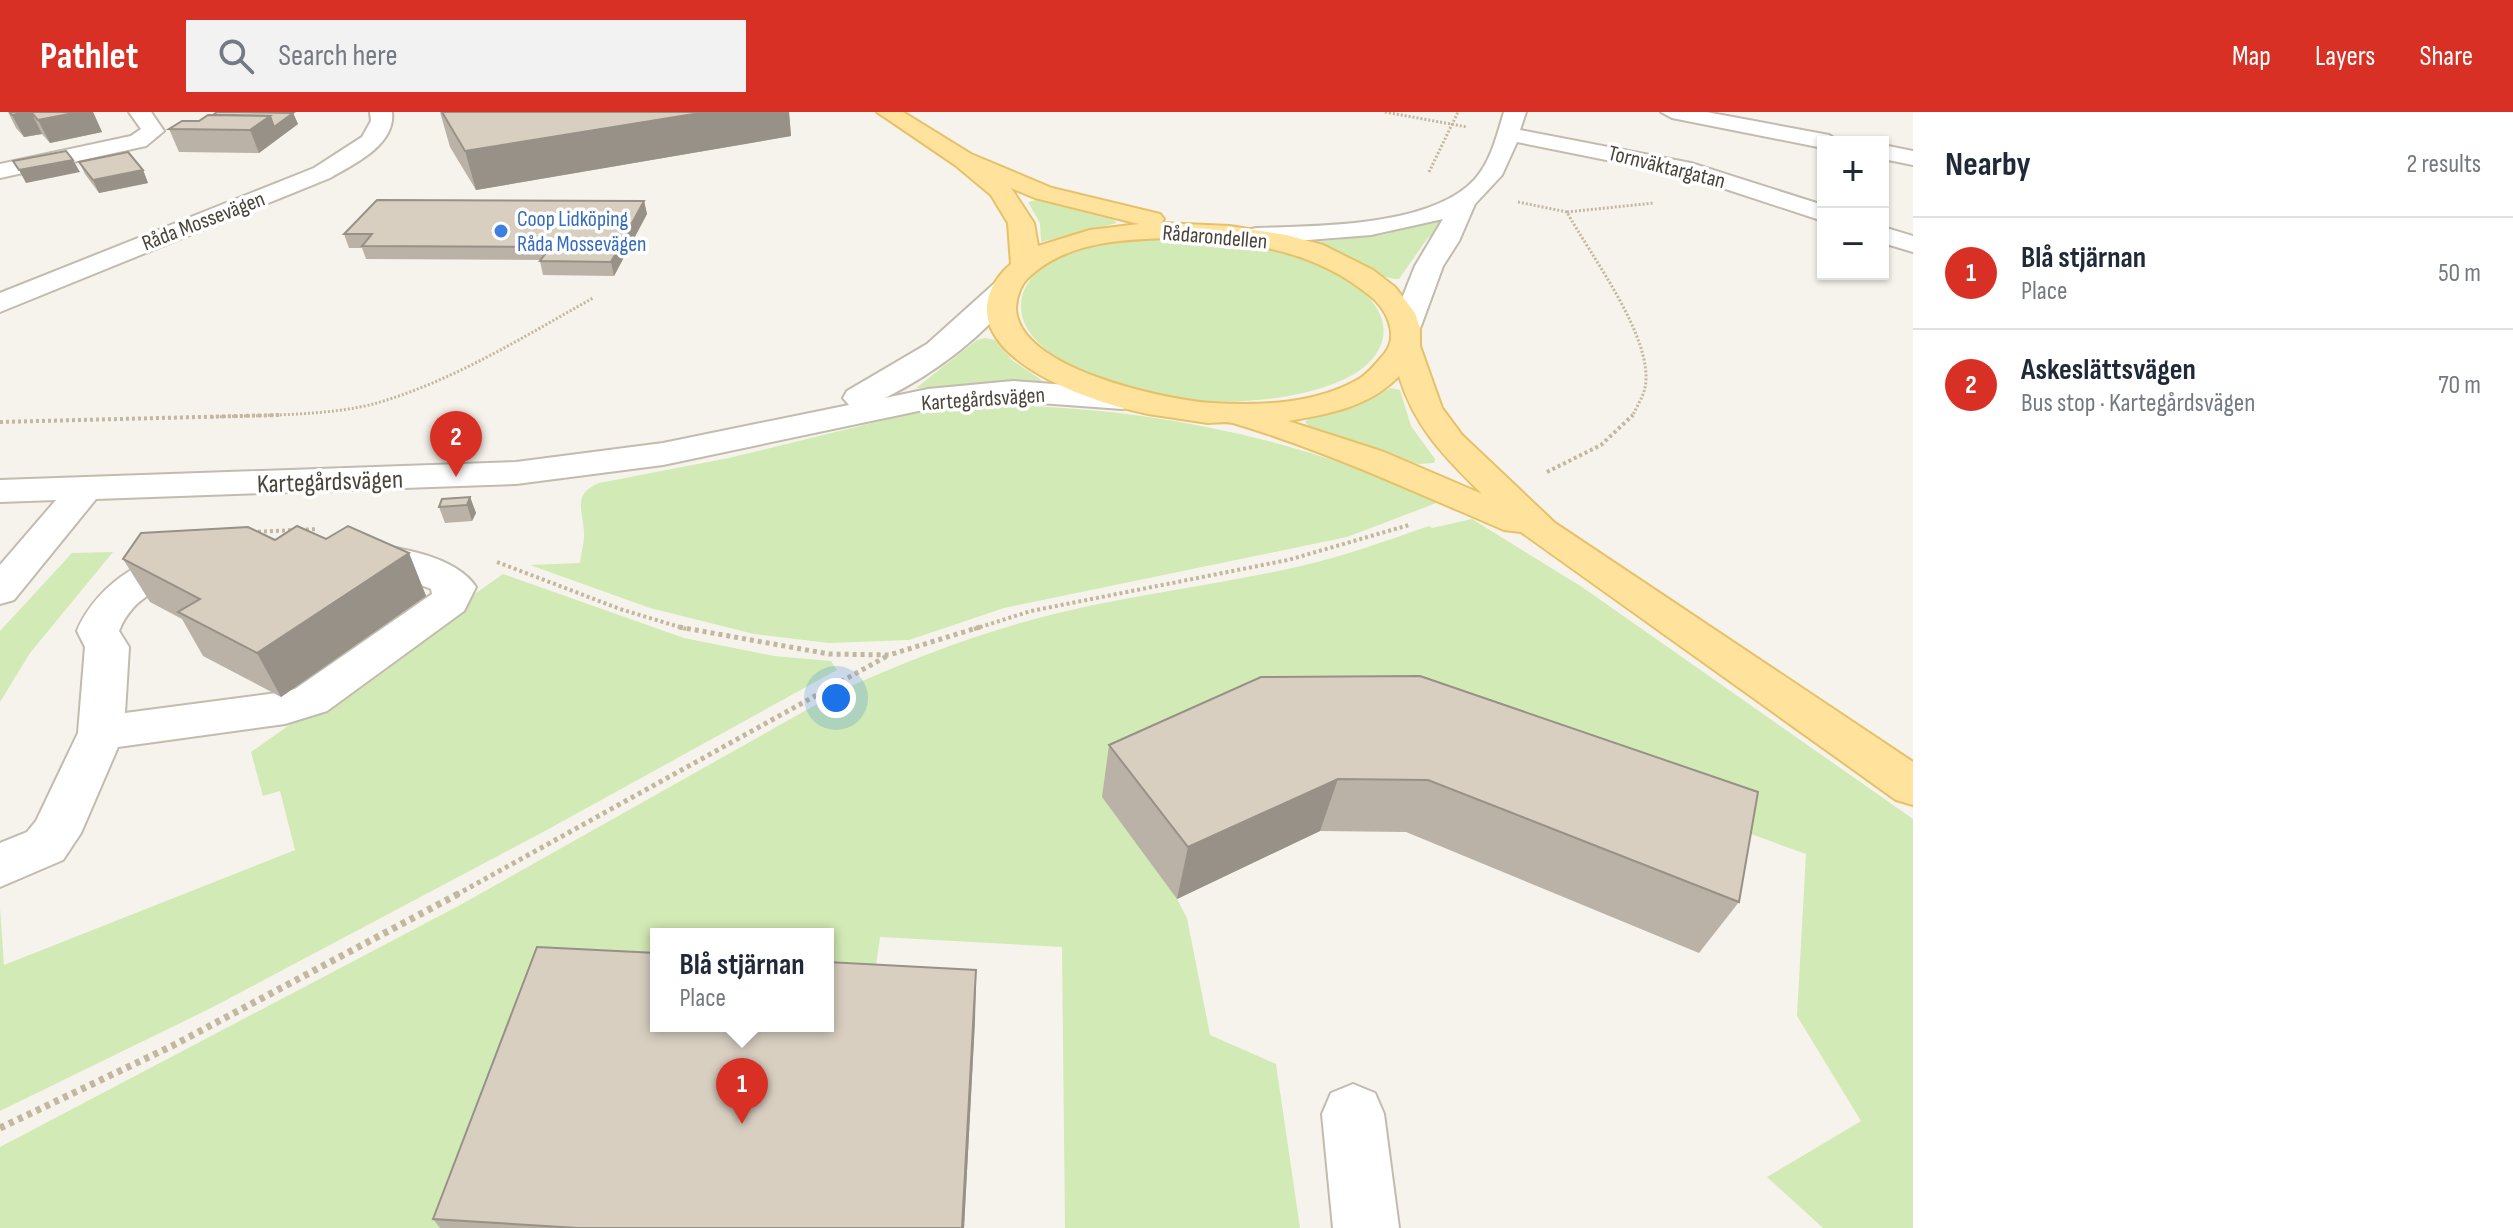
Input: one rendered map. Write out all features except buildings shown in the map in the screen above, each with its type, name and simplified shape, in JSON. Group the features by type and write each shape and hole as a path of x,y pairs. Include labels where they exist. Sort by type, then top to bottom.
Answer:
{"main road":[{"path":"888,112 960,158 990,182 1016,211 1024,237 1016,277 1001,315 1019,346 1060,376 1122,399 1175,410 1232,414 1305,407 1349,395 1383,377 1397,362 1405,336"},
{"path":"960,158 1074,203 1242,234"},
{"name":"Rådarondellen","path":"1016,277 1056,249 1123,233 1175,230 1242,234 1319,255 1368,279 1398,309 1426,409 1450,442 1541,531"},
{"path":"1232,414 1371,460 1541,531 1913,787"}],"street":[{"path":"0,171 138,141 153,131 140,112"},
{"name":"Råda Mossevägen","path":"0,303 322,173 371,141 382,121 381,112"},
{"path":"1672,112 1817,140"},
{"path":"1405,336 1429,266 1470,197 1500,162 1511,123"},
{"name":"Tornväktargatan","path":"1511,123 1691,170 1817,211"},
{"path":"1889,153 1913,158"},
{"path":"1242,234 1372,228 1470,197"},
{"path":"1889,237 1913,244"},
{"name":"Kartegårdsvägen","path":"799,425 917,368 951,343 1016,277"},
{"name":"Kartegårdsvägen","path":"0,491 516,473 663,454 928,399 976,394 1060,392 1122,399"},
{"path":"0,591 85,489"},
{"path":"101,733 285,708 311,700 449,602 456,593 456,587 448,582 402,562 322,542"},
{"path":"0,866 45,846 56,833 101,733 107,647 98,631 102,615 132,586 240,546"},
{"path":"1353,1114 1366,1228"}],"path":[{"path":"1385,112 1451,125 1511,123"},
{"path":"1458,112 1428,174 1470,197 1567,212 1632,322 1646,357 1643,399 1617,433 1579,459 1537,476"},
{"path":"0,422 276,415 374,404 447,379 593,298"},
{"path":"0,1128 172,1046 485,880 889,655 1031,611 1288,560 1412,524"},
{"path":"240,546 322,542"},
{"path":"495,561 620,609 697,632 829,654 889,655"}],"green space":[{"path":"1036,200 1117,223 1041,242 1040,223 1028,202"},
{"path":"1432,220 1445,223 1427,239 1399,279 1369,270 1312,242 1383,235"},
{"path":"1156,236 1241,242 1299,254 1325,265 1349,280 1374,305 1384,329 1379,349 1356,373 1324,387 1273,398 1209,401 1176,399 1113,384 1057,357 1032,335 1024,321 1021,305 1026,287 1038,272 1054,260 1096,245"},
{"path":"977,340 995,340 1012,360 1043,381 916,388"},
{"path":"1391,388 1400,390 1411,426 1435,459 1434,463 1418,464 1312,429 1305,422 1310,417 1355,405"},
{"path":"981,405 1099,411 1216,429 1329,459 1439,502 1347,537 1004,608 909,640 829,643 754,634 650,608 530,565 580,563 584,535 582,497 599,483 729,458 905,415"},
{"path":"1472,519 1582,587 1913,819 1913,1228 1823,1228 1767,1177 1861,1121 1797,1016 1806,854 1413,712 1177,899 1187,918 1210,1035 1276,1064 1300,1228 1065,1228 1062,947 880,937 869,1014 834,1012 834,928 650,928 650,1011 478,1228 0,1228 0,1147 462,904 842,690 953,645 1038,618 1301,566 1429,526 1432,528"},
{"path":"113,552 30,653 0,702 0,631 72,553"},
{"path":"503,574 684,638 774,656 831,661 837,670 545,831 211,1008 0,1111 0,908 4,965 295,850 280,791 263,796 251,752"}],"place":[{"name":"Coop Lidköping Råda Mossevägen","path":"501,231"},
{"name":"Askeslättsvägen","path":"456,477"},
{"name":"Blå stjärnan","path":"742,1124"}]}
